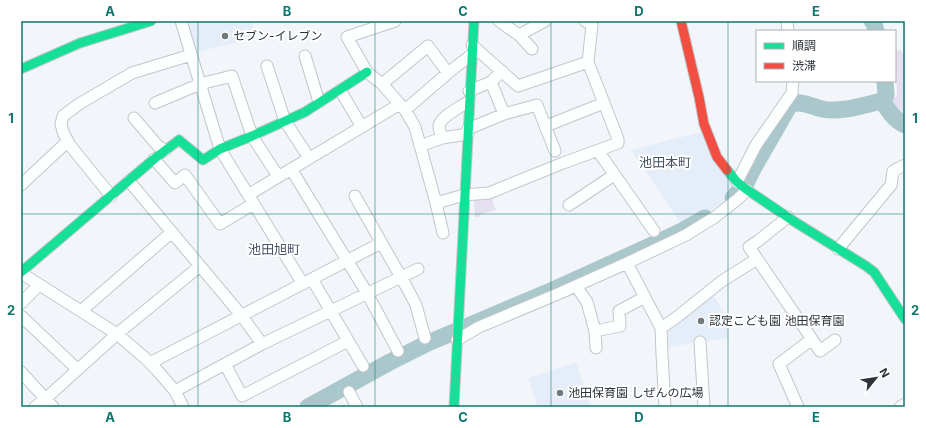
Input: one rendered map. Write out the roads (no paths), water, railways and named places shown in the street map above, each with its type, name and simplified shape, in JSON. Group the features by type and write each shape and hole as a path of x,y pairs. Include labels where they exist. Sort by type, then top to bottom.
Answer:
{"street":[{"path":"21,69 118,26 151,21"},
{"path":"181,21 220,149 250,200 307,282 331,311 363,366"},
{"path":"395,21 347,37 367,72 382,84 403,107 408,113 415,127 443,232"},
{"path":"454,407 474,21"},
{"path":"499,21 519,35 532,49"},
{"path":"519,35 545,21"},
{"path":"436,203 464,195 489,193 563,163 618,144 618,139 588,62 592,25 585,21"},
{"path":"681,21 704,124 717,157 743,187 794,222 874,272 905,319"},
{"path":"382,84 428,46 448,73"},
{"path":"472,50 502,71 518,86 588,62"},
{"path":"154,159 175,183 185,175 220,224 278,176 362,127 403,107 448,73 472,50"},
{"path":"111,196 69,144 61,124 63,116 79,104 132,74 192,55"},
{"path":"305,56 319,102"},
{"path":"267,66 285,121 309,158"},
{"path":"442,138 439,127 440,121 469,96 491,82 502,71"},
{"path":"184,407 175,391 150,363 117,334 21,273 154,159 179,140 203,160 220,149 305,112 367,72"},
{"path":"155,103 200,84 232,76 252,136 278,176"},
{"path":"491,82 504,114"},
{"path":"457,338 627,263 686,235 715,217 739,198 756,145 792,93 793,82"},
{"path":"340,90 362,127"},
{"path":"546,126 604,103"},
{"path":"420,146 442,138 468,132 504,114 537,105 555,151"},
{"path":"134,118 158,146 165,150"},
{"path":"21,185 68,141"},
{"path":"598,151 654,231"},
{"path":"838,249 891,185 893,171 905,165"},
{"path":"291,169 348,260 398,351"},
{"path":"569,206 614,175"},
{"path":"129,181 242,316 262,344"},
{"path":"355,196 416,305 425,338"},
{"path":"788,217 749,247 820,351 835,340"},
{"path":"81,311 172,232"},
{"path":"150,363 381,243"},
{"path":"661,328 722,281 757,259"},
{"path":"627,263 661,328 665,407"},
{"path":"35,407 49,403 77,369 200,266"},
{"path":"175,391 262,344 418,269"},
{"path":"21,303 39,285"},
{"path":"576,286 587,302 595,331 596,348"},
{"path":"595,331 620,326 619,310 645,297"},
{"path":"21,316 77,369"},
{"path":"798,407 779,364 812,339"},
{"path":"224,364 242,396 348,341"},
{"path":"700,342 704,407"},
{"path":"21,372 49,403"},
{"path":"349,392 357,407"},
{"path":"900,407 905,404"}],"waterway":[{"path":"872,21 876,30"},
{"path":"882,101 886,95 885,82"},
{"path":"733,198 746,183 789,106 793,104 801,103 822,109 837,110 882,101 889,112 905,125"},
{"path":"308,407 428,343 553,290 661,241 705,218"}],"place":[{"name":"セブン-イレブン","path":"225,36"},
{"name":"認定こども園 池田保育園","path":"701,321"},
{"name":"池田保育園 しぜんの広場","path":"560,393"}],"district":[{"name":"池田本町","path":"665,162"},
{"name":"池田旭町","path":"274,249"}]}
